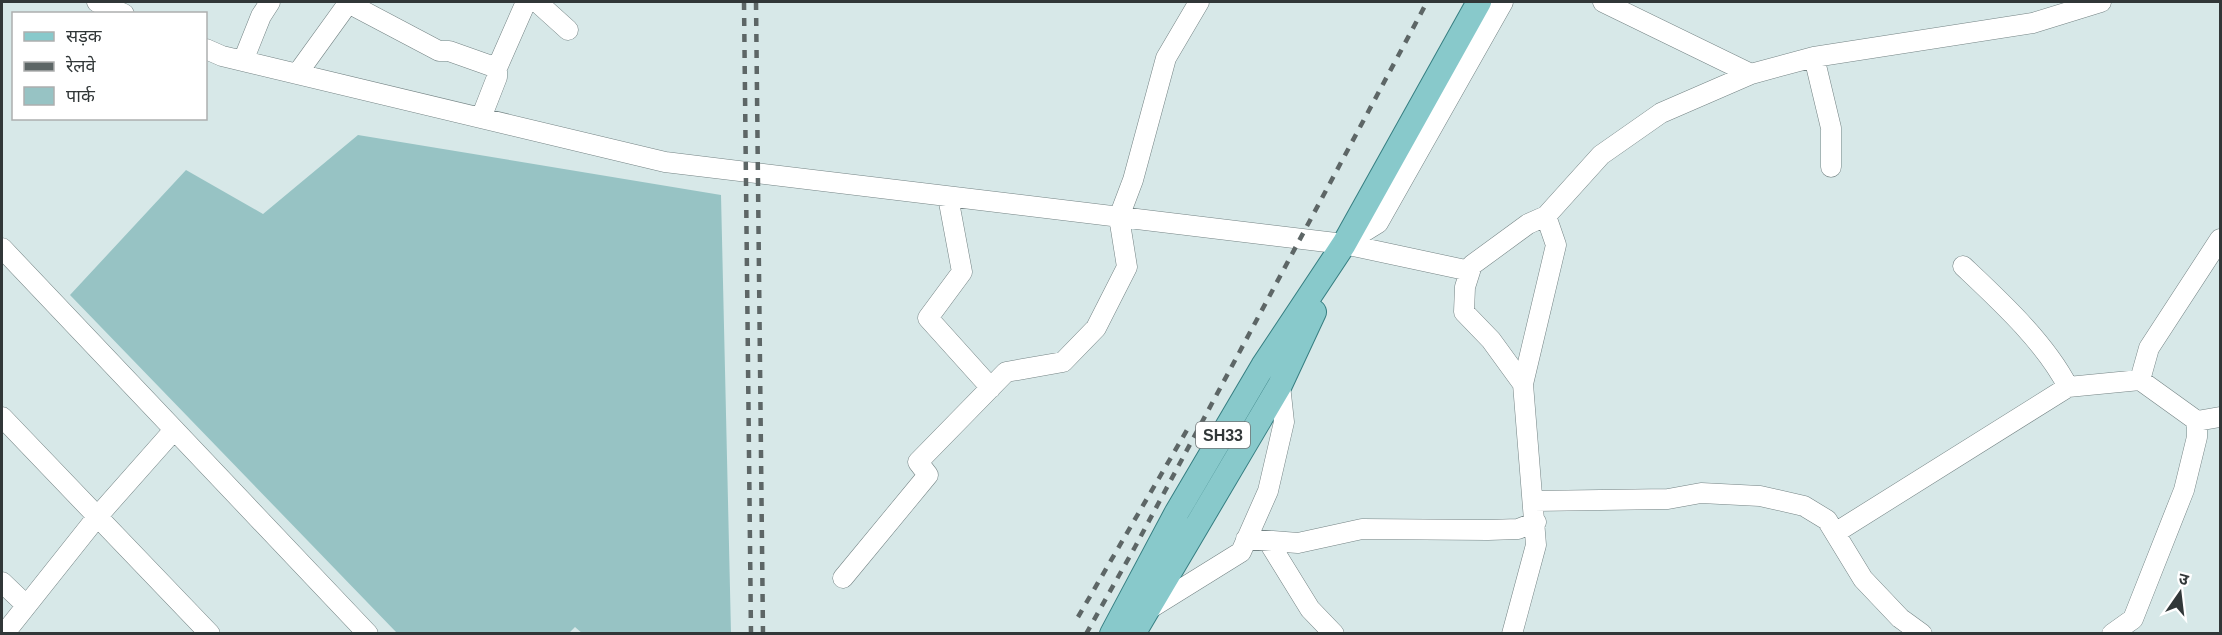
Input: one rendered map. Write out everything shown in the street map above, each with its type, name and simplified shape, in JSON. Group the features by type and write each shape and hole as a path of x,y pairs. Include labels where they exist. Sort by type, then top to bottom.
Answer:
{"main road":[{"path":"1344,244 1479,2"},
{"name":"SH33","path":"1138,623 1281,385 1344,244"},
{"name":"SH33","path":"1112,633 1177,512 1263,366 1344,244"}],"street":[{"path":"97,2 120,12"},
{"path":"243,61 261,16 270,2"},
{"path":"297,74 349,2 439,51 449,51 497,68"},
{"path":"482,118 497,77 497,68 526,2"},
{"path":"537,2 568,30"},
{"path":"843,578 928,475 918,462 1006,372 1063,362 1096,328 1127,267 1119,217 1133,180 1166,58 1199,2"},
{"path":"1344,244 1378,223 1503,2"},
{"path":"1603,2 1751,74"},
{"path":"1523,384 1491,340 1464,312 1465,287 1472,265 1528,224 1546,216 1601,155 1662,113 1751,74 1814,57 2033,24 2088,4"},
{"path":"207,49 243,61 665,162 1344,244 1470,271"},
{"path":"1814,57 1831,128 1831,167"},
{"path":"948,196 962,272 928,318 991,388"},
{"path":"1512,633 1536,545 1536,522 1523,384 1556,245 1546,216"},
{"path":"2140,380 2149,348 2220,239"},
{"path":"2,248 368,633"},
{"path":"1962,266 2000,302 2060,372 2068,387"},
{"path":"1835,533 2068,387 2140,380 2197,421 2220,417"},
{"path":"1138,623 1241,552 1268,491 1284,422 1281,385"},
{"path":"2,417 210,633"},
{"path":"2112,633 2136,626 2184,490 2197,437 2197,421"},
{"path":"4,633 97,517 174,430"},
{"path":"1534,501 1668,499 1701,493 1760,496 1804,506 1827,520 1863,579 1900,618 1922,633"},
{"path":"1246,539 1299,543 1362,529 1518,529 1536,522"},
{"path":"1268,541 1310,609 1334,633"},
{"path":"2,582 27,605"}],"green space":[{"path":"358,135 721,195 731,633 583,634 575,627 568,634 397,633 70,295 186,170 263,214"}],"railway":[{"path":"744,2 751,634"},
{"path":"756,2 763,634"},
{"path":"1086,634 1135,547 1427,2"},
{"path":"1078,617 1187,430"}]}
